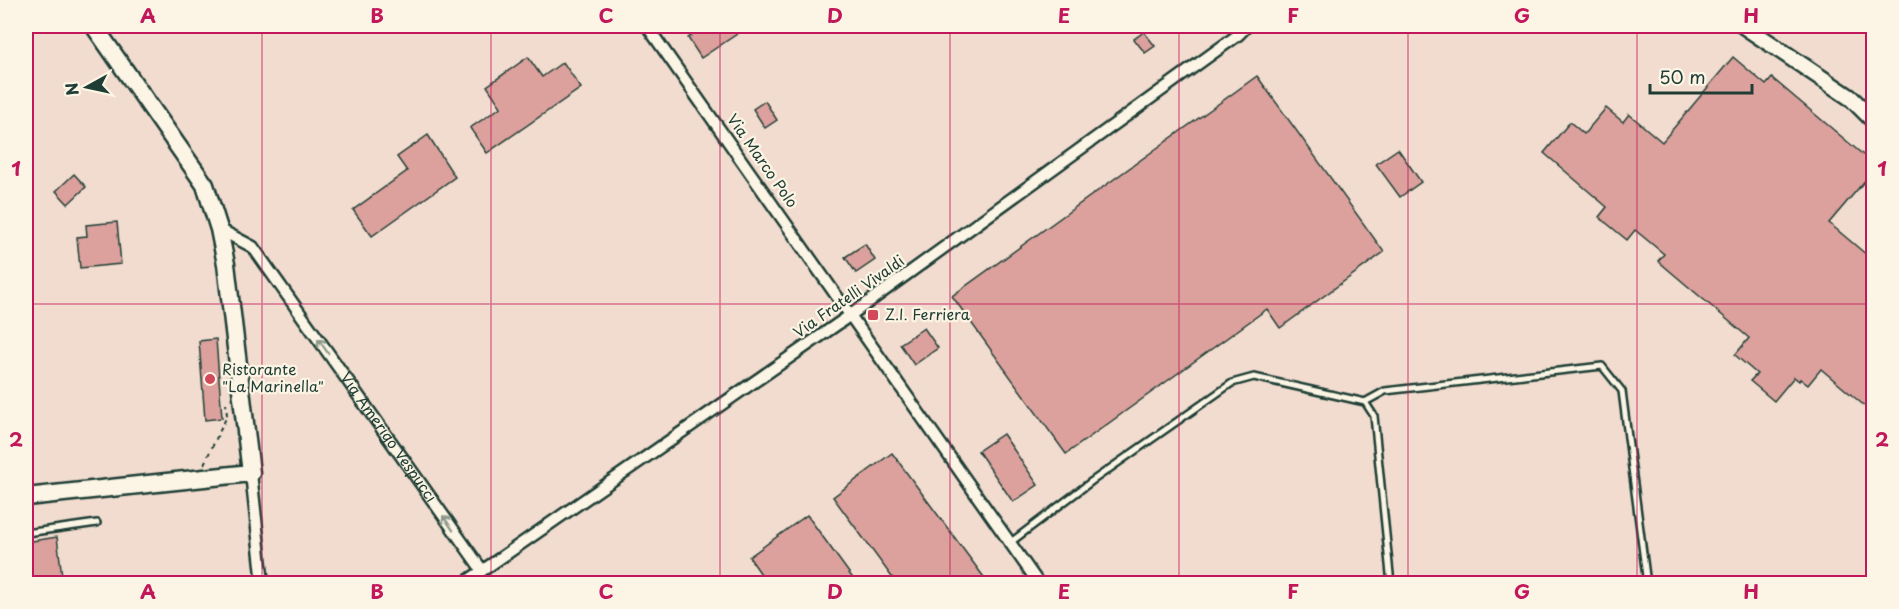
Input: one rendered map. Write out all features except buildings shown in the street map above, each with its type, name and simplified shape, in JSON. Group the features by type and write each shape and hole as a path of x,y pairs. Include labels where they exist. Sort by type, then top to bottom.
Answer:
{"main road":[{"path":"26,497 250,473 226,264 219,229 205,185 94,26"},
{"path":"1744,26 1851,98 1874,121"}],"street":[{"name":"Via Marco Polo","path":"647,26 852,314 1039,584"},
{"name":"Via Fratelli Vivaldi","path":"463,584 852,314 1238,35 1247,26"},
{"name":"Via Amerigo Vespucci","path":"219,229 253,247 482,570"},
{"path":"250,473 263,584"}],"lane":[{"path":"1011,542 1092,481 1232,383 1254,377 1365,402 1385,391 1602,366 1622,392 1647,584"},
{"path":"1365,402 1374,416 1391,584"},
{"path":"26,533 97,523"}],"path":[{"path":"197,478 227,416 226,397"}],"shaded area":[{"path":"26,26 1873,26 1873,583 26,583"}],"place":[{"name":"Z.I. Ferriera","path":"873,315"},
{"name":"Ristorante \"La Marinella\"","path":"210,379"}]}
